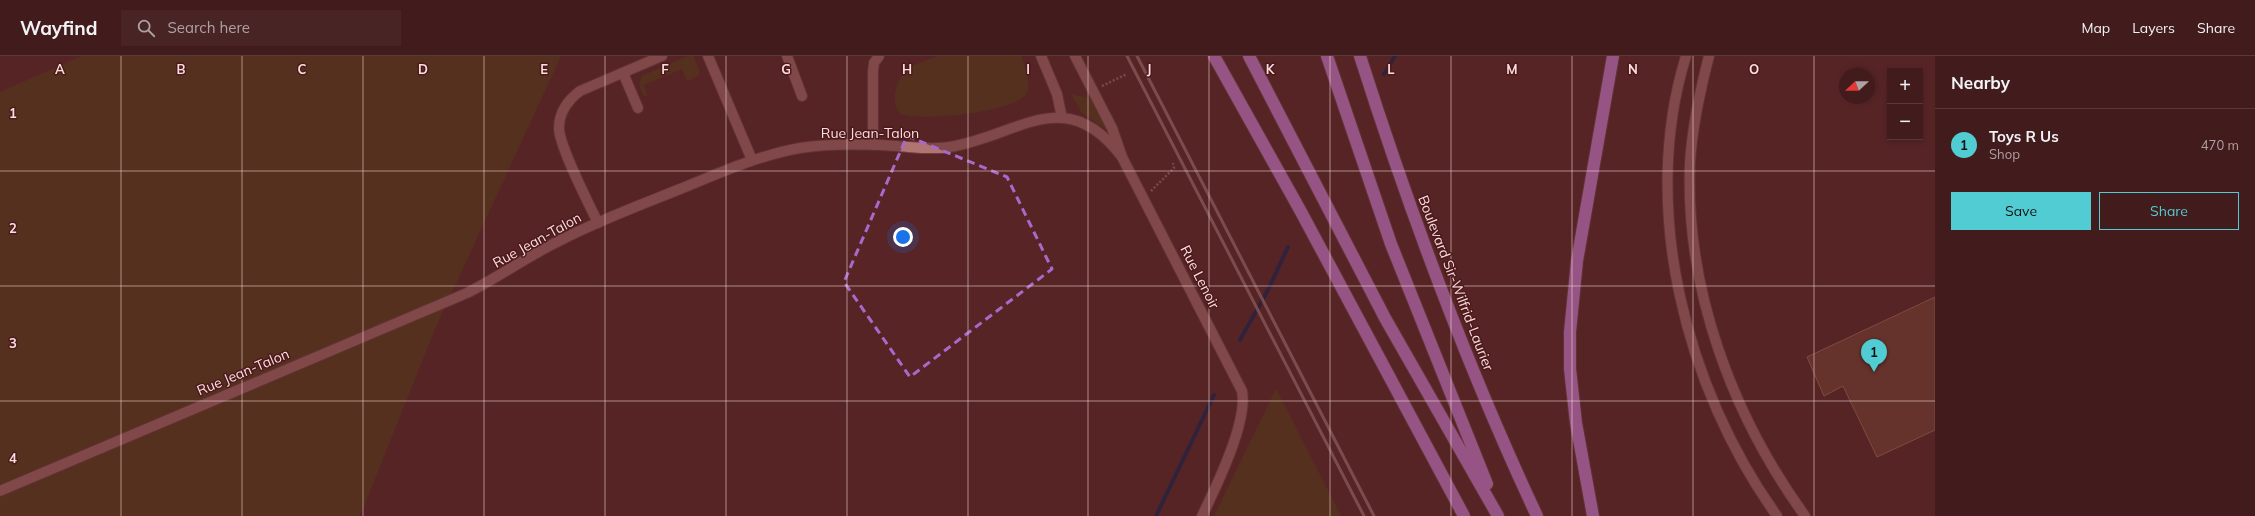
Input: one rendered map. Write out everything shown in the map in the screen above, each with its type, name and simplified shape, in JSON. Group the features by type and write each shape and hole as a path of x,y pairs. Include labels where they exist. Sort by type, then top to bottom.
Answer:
{"highway":[{"path":"1214,56 1300,210 1464,516"},
{"path":"1249,56 1382,312 1499,516"},
{"path":"1327,56 1363,165 1402,272 1499,516"},
{"name":"Boulevard Sir-Wilfrid-Laurier","path":"1360,56 1397,170 1444,299 1487,405 1537,516"},
{"path":"1593,516 1575,417 1570,369 1570,332 1577,260 1613,56"}],"street":[{"path":"598,223 560,136 560,120 566,105 575,94 662,56"},
{"path":"708,56 752,160"},
{"path":"787,56 802,96"},
{"path":"873,145 873,71 874,63 879,56"},
{"path":"1041,56 1053,82 1062,118"},
{"name":"Rue Lenoir","path":"1075,56 1114,132 1122,157 1238,383 1243,399 1239,424 1220,477 1202,516"},
{"path":"1686,56 1674,107 1669,162 1669,228 1679,292 1697,356 1716,404 1745,464 1777,516"},
{"path":"1709,56 1696,110 1690,163 1692,222 1699,278 1717,345 1742,406 1772,463 1806,516"},
{"path":"623,73 638,108"},
{"name":"Rue Jean-Talon","path":"0,491 467,293 500,277 558,241 752,160 800,148 843,144 948,147 982,139 1033,120 1051,117 1062,118 1080,123 1095,131 1109,141 1122,157"}],"path":[{"path":"1093,91 1127,74"},
{"path":"1143,198 1171,172 1174,168 1173,163"}],"highlighted area":[{"path":"907,136 1007,177 1052,269 910,377 844,282"}],"shaded area":[{"path":"82,56 561,56 435,329 360,516 0,516 0,92"},
{"path":"688,56 693,56 699,70 699,75 687,81 682,69 644,85 647,95 644,96 639,85 642,76"},
{"path":"938,56 1021,56 1027,75 1028,90 1026,94 1018,101 986,111 946,116 912,116 901,114 897,109 895,97 898,84 904,73 919,63"},
{"path":"1071,94 1093,99 1110,132 1082,113"},
{"path":"1276,389 1341,516 1214,516"}],"building":[{"path":"1935,297 1935,430 1877,457 1843,386 1824,396 1807,357"}],"waterway":[{"path":"1384,74 1395,56"},
{"path":"1240,340 1268,290 1288,247"},
{"path":"1156,516 1214,395"}],"railway":[{"path":"1127,56 1364,516"},
{"path":"1137,56 1374,516"}],"place":[{"name":"Toys R Us","path":"1874,372"}]}
